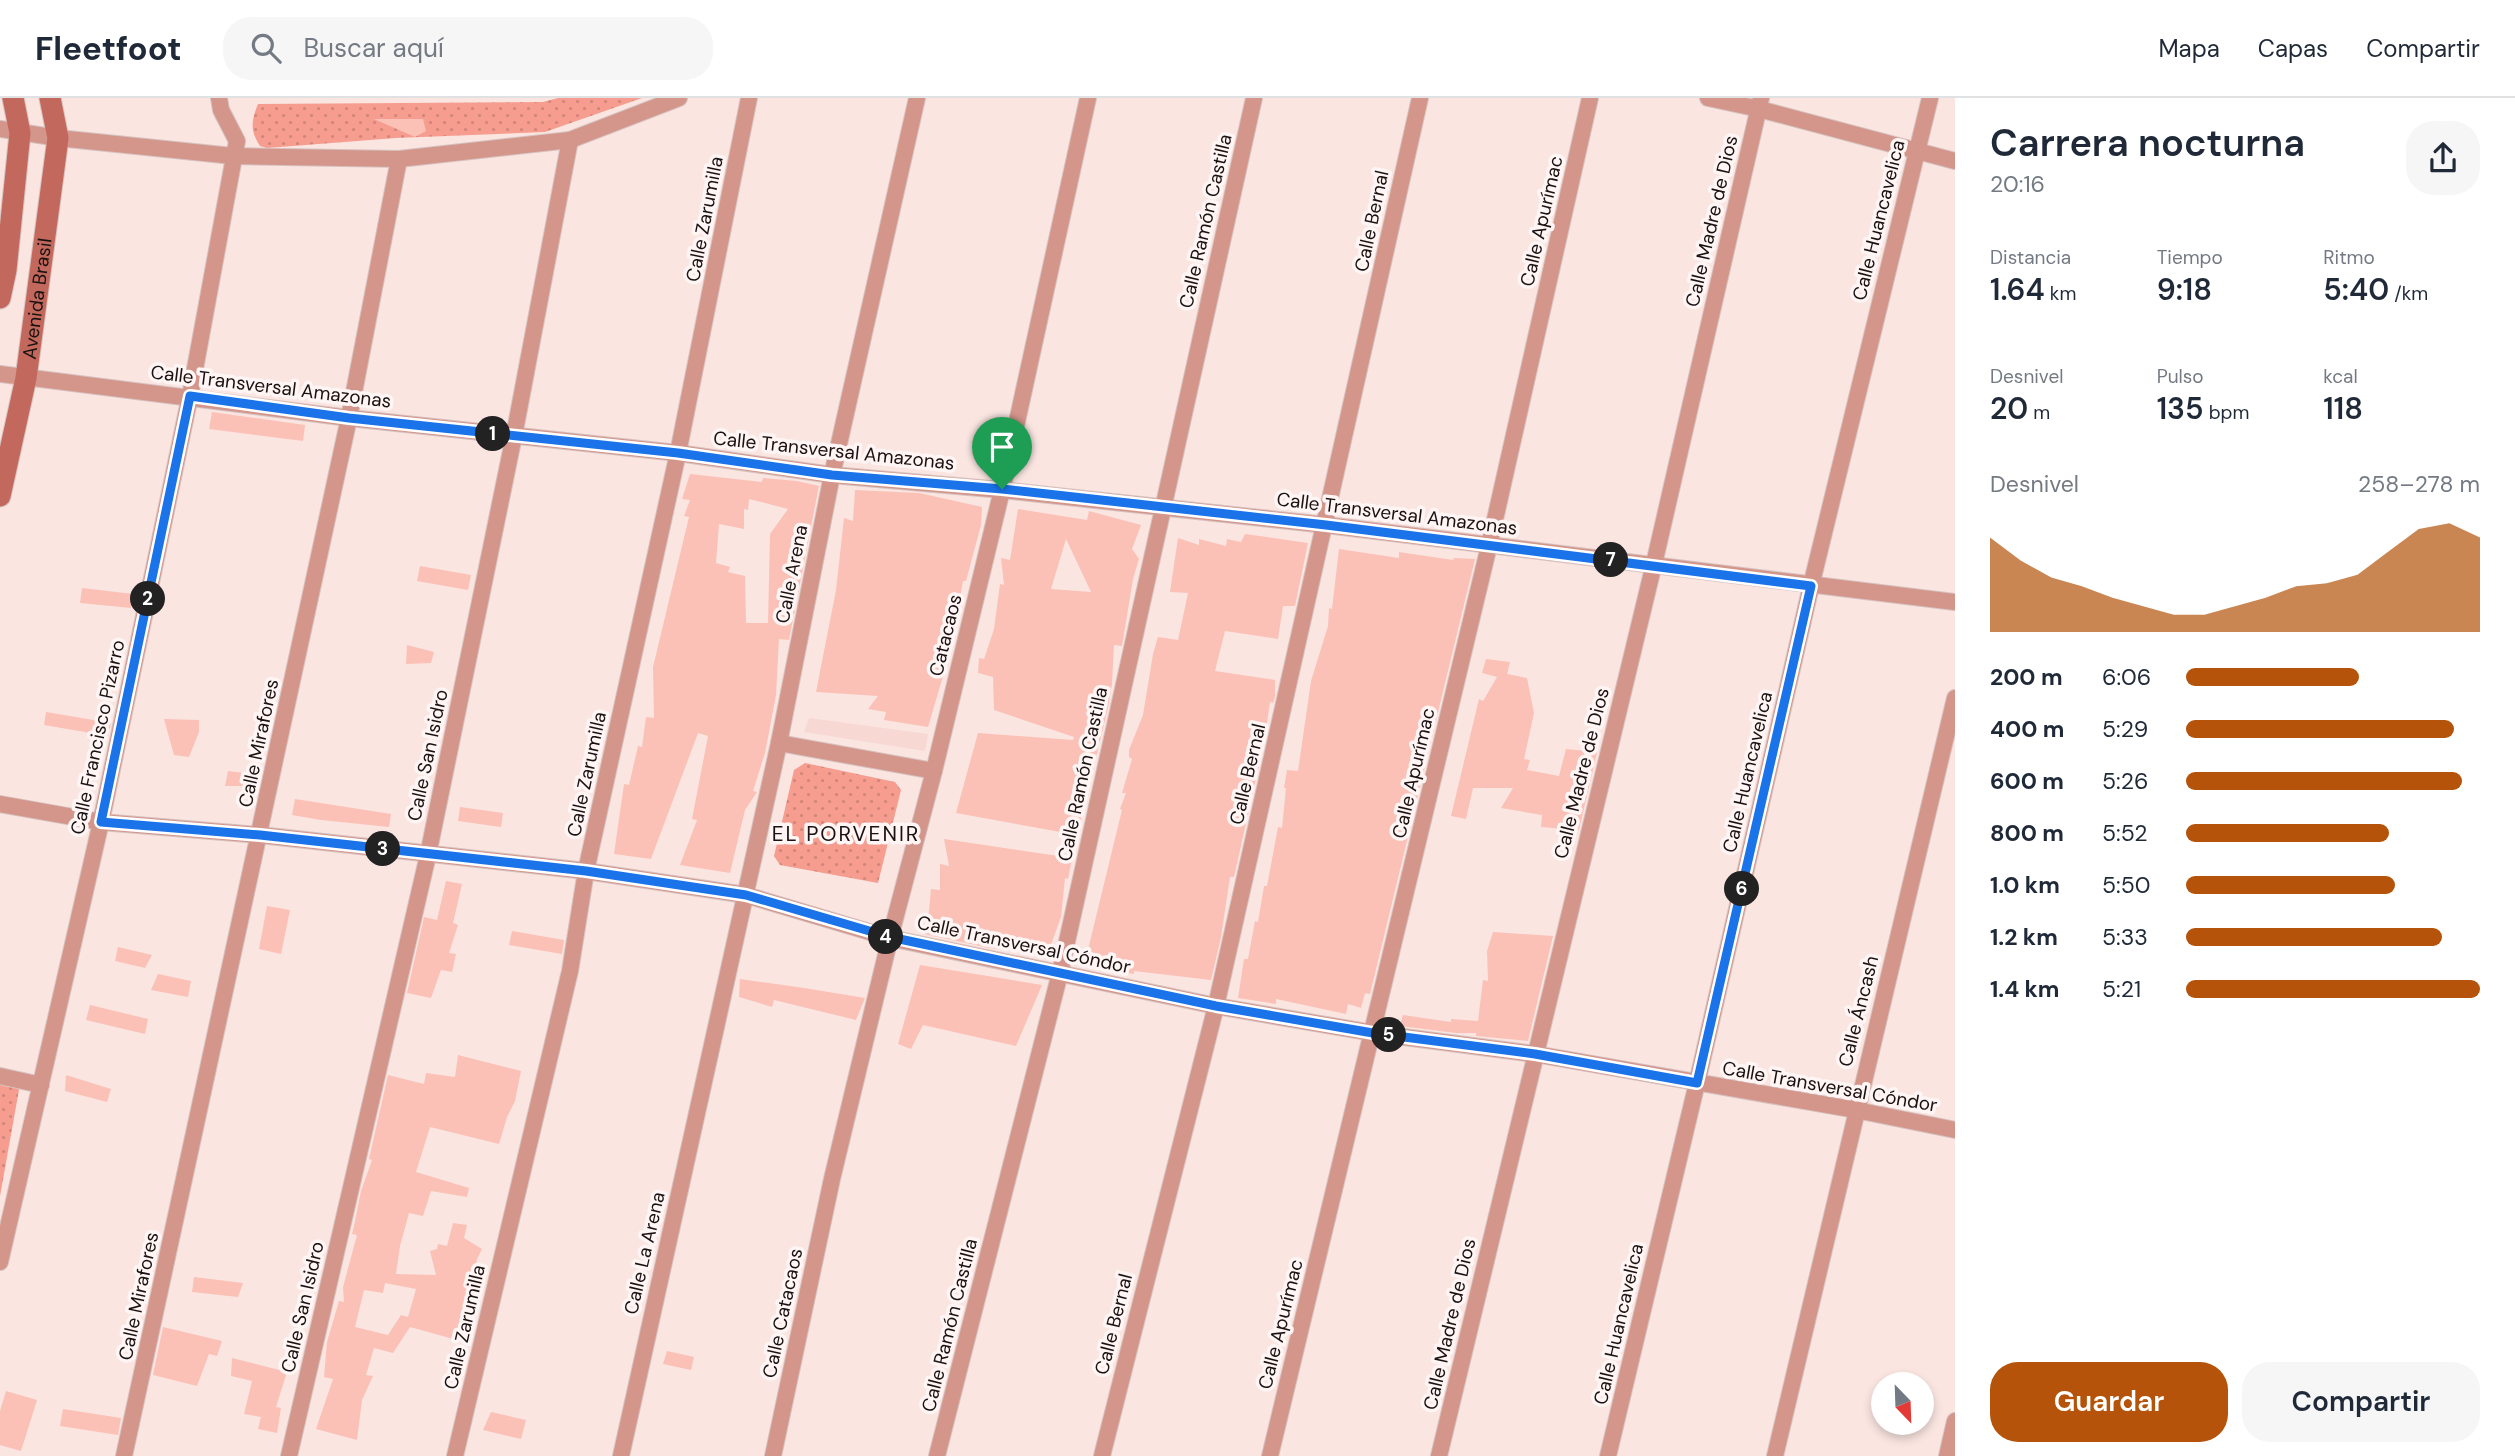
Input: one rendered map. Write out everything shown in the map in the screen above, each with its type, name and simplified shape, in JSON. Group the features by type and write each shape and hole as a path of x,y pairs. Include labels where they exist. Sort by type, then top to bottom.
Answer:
{"street":[{"name":"Avenida Brasil","path":"0,298 13,98"},
{"name":"Avenida Brasil","path":"0,496 26,378 58,138 50,98"},
{"name":"Calle Francisco Pizarro","path":"0,1262 101,822 190,396 237,141 221,110 219,98"},
{"path":"10,131 233,156 399,159 570,140 679,98"},
{"name":"Calle Zarumilla","path":"455,1456 570,971 586,871 678,453 749,98"},
{"name":"Calle Arena","path":"709,1060 779,743 832,475 917,98"},
{"name":"Catacaos","path":"832,1179 1002,489 1088,98"},
{"name":"Calle Ramón Castilla","path":"937,1456 1060,973 1254,98"},
{"name":"Calle Bernal","path":"1102,1456 1216,1006 1420,98"},
{"name":"Calle Apurímac","path":"1270,1456 1489,546 1590,98"},
{"path":"1708,98 1760,104 1955,161"},
{"name":"Calle Huancavelica","path":"1608,1456 1811,586 1930,98"},
{"name":"Calle Madre de Dios","path":"1438,1456 1654,564 1760,104"},
{"name":"Calle San Isidro","path":"289,1456 428,855 514,436 570,140"},
{"name":"Calle Mirafores","path":"124,1456 349,418 399,159"},
{"name":"Calle Transversal Amazonas","path":"0,374 349,418 678,453 832,475 1002,489 1326,525 1955,602"},
{"name":"Calle Áncash","path":"1775,1456 1955,698"},
{"path":"779,743 934,771"},
{"name":"Calle Transversal Cóndor","path":"0,804 101,822 260,835 586,871 746,895 890,937 1216,1006 1373,1033 1535,1054 1955,1130"},
{"name":"Calle La Arena","path":"621,1456 709,1060"},
{"path":"0,1076 41,1085"},
{"name":"Calle Catacaos","path":"773,1456 832,1179"},
{"path":"1947,1456 1955,1421"}],"shaded area":[{"path":"558,98 642,98 545,132 396,138 267,148 260,146 254,136 254,116 258,104 543,102"},
{"path":"809,718 928,734 925,751 804,732"},
{"path":"805,763 895,782 901,790 878,883 780,865 774,856 794,770"},
{"path":"0,1069 22,1073 0,1196"}],"building":[{"path":"374,119 423,119 426,131 415,137"},
{"path":"212,412 305,425 303,441 209,429"},
{"path":"690,474 762,482 763,478 797,481 819,486 789,640 779,639 776,695 765,753 753,791 757,792 745,810 730,873 680,865 697,820 692,819 708,736 698,733 651,859 614,854 624,784 629,785 638,746 642,747 646,717 654,718 653,667 689,517 684,516 690,500 682,499","holes":["749,499 788,509 770,534 768,623 746,623 745,576 728,572 730,567 716,563 719,524 744,529 744,509 748,510"]},
{"path":"855,490 919,493 982,507 981,525 966,581 963,581 951,649 928,727 884,720 886,712 868,709 878,696 816,692 836,590 844,518 853,521"},
{"path":"1018,509 1087,520 1089,511 1141,525 1132,549 1139,559 1122,646 1114,645 1108,708 1077,835 956,813 978,733 1073,740 1074,737 994,710 993,677 978,673 979,658 984,659 994,629 1000,584 1004,585 1001,558 1010,560","holes":["1066,539 1091,592 1051,589"]},
{"path":"1245,534 1308,543 1295,606 1283,606 1278,639 1225,631 1215,671 1275,680 1275,697 1273,703 1270,702 1264,743 1234,877 1230,877 1211,980 1134,971 1134,974 1084,966 1126,793 1122,793 1132,759 1129,757 1129,750 1143,715 1153,654 1158,637 1178,640 1188,593 1170,592 1178,538 1199,545 1199,539 1226,546 1227,539 1241,542"},
{"path":"1339,549 1399,558 1399,552 1453,560 1475,559 1370,994 1365,993 1361,1008 1348,1004 1346,1014 1276,999 1276,1004 1238,998 1244,959 1248,959 1255,921 1258,922 1278,827 1282,828 1287,770 1298,771 1311,681 1328,626 1329,608 1332,609"},
{"path":"420,566 471,575 468,590 417,581"},
{"path":"82,588 133,594 131,608 80,603"},
{"path":"407,645 434,652 431,663 406,664"},
{"path":"1486,659 1510,662 1507,674 1527,678 1534,713 1524,759 1530,760 1527,770 1559,776 1566,749 1597,752 1579,830 1541,827 1542,815 1501,808 1513,788 1473,788 1466,819 1451,816 1479,699 1483,701 1497,677 1482,673"},
{"path":"46,712 111,723 108,736 44,725"},
{"path":"164,719 199,720 199,732 189,757 174,755"},
{"path":"228,771 261,775 259,786 225,786"},
{"path":"295,799 391,814 389,827 292,815"},
{"path":"460,807 503,813 501,827 458,821"},
{"path":"944,839 1072,858 1068,879 1065,878 1061,917 1048,953 989,948 924,934 931,889 940,890 940,864 949,866"},
{"path":"446,881 462,884 453,923 458,925 449,953 456,954 452,972 441,970 431,998 407,993 424,917 437,920"},
{"path":"267,906 290,910 281,954 259,949"},
{"path":"512,931 564,940 562,954 509,945"},
{"path":"1493,932 1553,936 1528,1041 1400,1026 1403,1015 1451,1022 1451,1019 1478,1021 1483,980 1488,981 1487,951"},
{"path":"118,947 152,955 145,968 115,961"},
{"path":"920,965 1042,985 1016,1046 923,1025 911,1049 898,1044"},
{"path":"158,974 191,981 188,997 151,990"},
{"path":"740,979 865,998 856,1020 774,1000 772,1007 739,997"},
{"path":"90,1005 148,1019 145,1034 86,1020"},
{"path":"458,1055 521,1071 515,1101 499,1144 430,1127 416,1172 469,1188 467,1197 431,1191 423,1216 409,1213 396,1274 436,1275 430,1251 437,1249 438,1244 447,1246 453,1223 467,1225 464,1238 482,1249 477,1259 466,1319 457,1340 410,1327 393,1353 374,1348 366,1375 373,1376 362,1400 357,1440 316,1429 333,1379 324,1377 327,1342 339,1301 344,1302 343,1287 357,1235 352,1234 361,1191 372,1160 369,1159 388,1075 424,1084 426,1073 455,1077","holes":["385,1283 416,1289 408,1317 401,1315 388,1335 355,1327 364,1290 383,1293"]},
{"path":"66,1075 111,1089 107,1102 65,1091"},
{"path":"194,1277 243,1283 238,1297 192,1292"},
{"path":"163,1327 222,1341 217,1356 209,1354 197,1386 153,1375"},
{"path":"667,1351 694,1357 691,1370 663,1364"},
{"path":"232,1358 287,1372 276,1407 281,1408 277,1433 258,1429 261,1417 244,1414 252,1381 231,1376"},
{"path":"6,1391 37,1400 21,1451 0,1445 0,1411"},
{"path":"63,1409 121,1418 118,1435 60,1426"},
{"path":"491,1412 526,1420 521,1439 483,1430"}],"district":[{"name":"EL PORVENIR","path":"846,834"}],"route":[{"path":"190,396 349,418 678,453 832,475 1002,489 1654,564 1811,586 1697,1083 1535,1054 1373,1033 1216,1006 890,937 746,895 586,871 260,835 101,822 190,396"}]}
